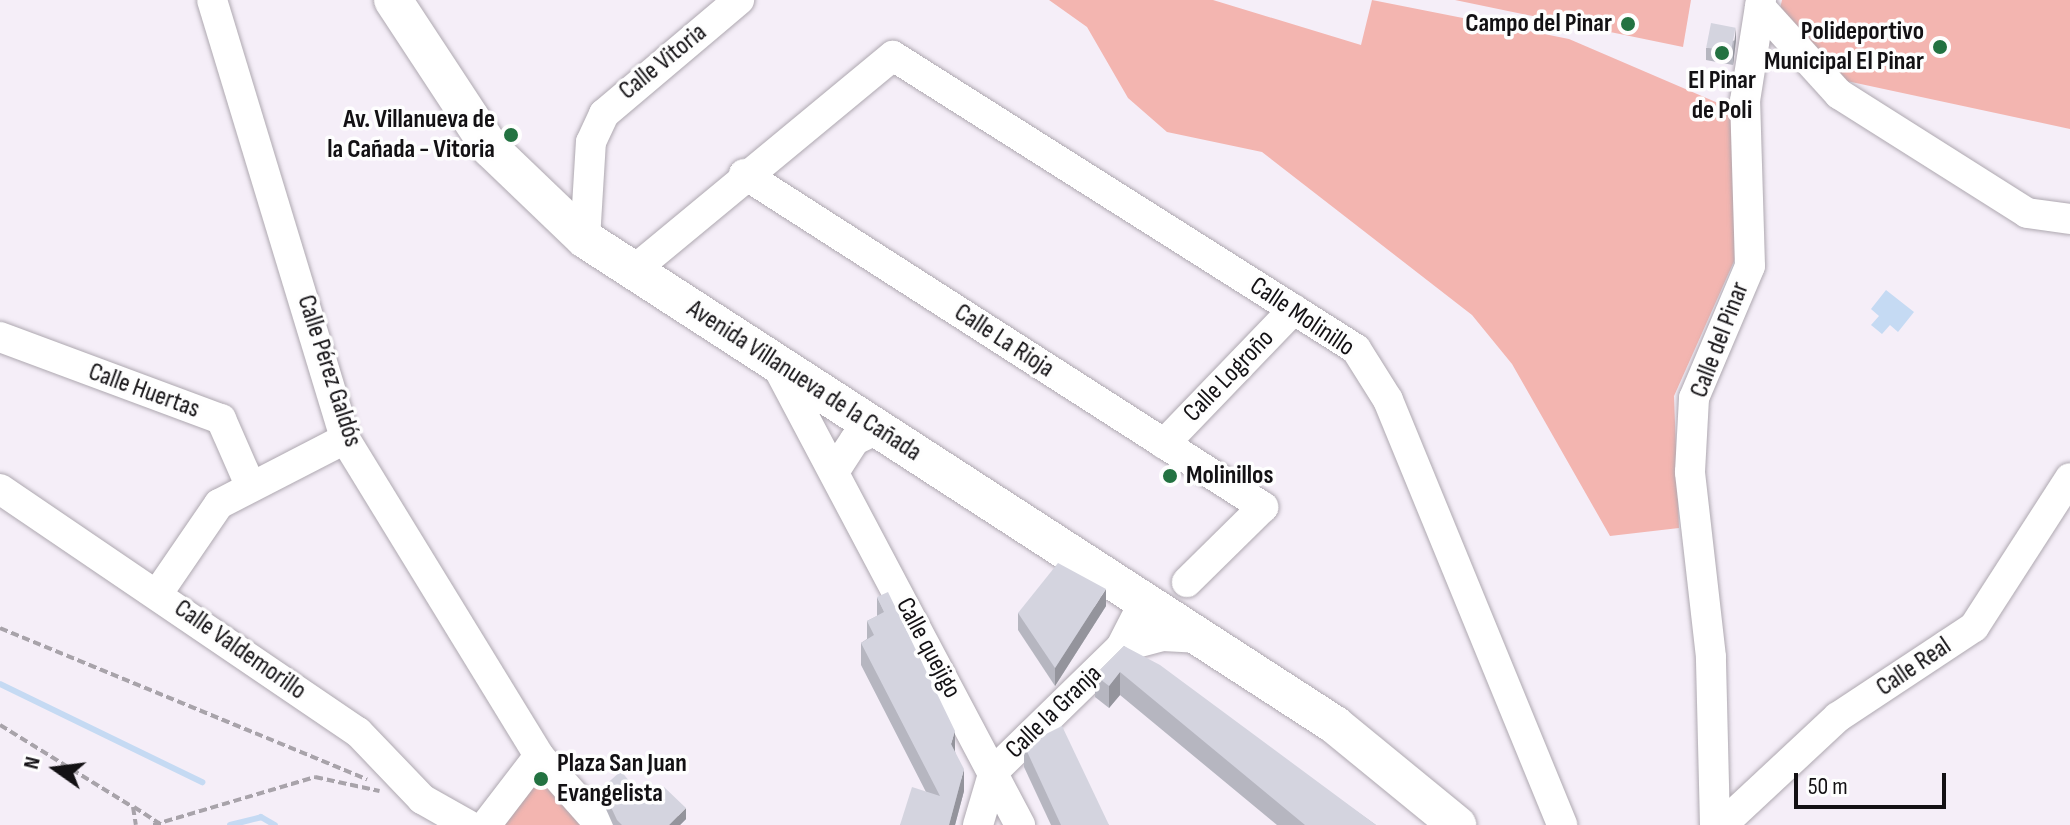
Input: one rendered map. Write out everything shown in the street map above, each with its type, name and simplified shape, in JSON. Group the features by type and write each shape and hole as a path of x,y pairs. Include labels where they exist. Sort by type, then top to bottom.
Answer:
{"main road":[{"name":"Avenida Villanueva de la Cañada","path":"393,0 491,149 552,213 585,239 1201,638 1388,764 1457,825"},
{"name":"Avenida Villanueva de la Cañada","path":"1281,692 1429,825"}],"street":[{"name":"Calle Pérez Galdós","path":"212,0 345,439 539,756 600,825"},
{"name":"Calle Vitoria","path":"585,239 591,142 617,97 739,0"},
{"path":"1760,3 1839,94 2027,213 2070,219"},
{"name":"Calle del Pinar","path":"1715,825 1711,657 1691,457 1694,398 1750,266 1745,101 1760,3"},
{"name":"Calle Molinillo","path":"744,174 893,56 1356,349 1388,400 1562,825"},
{"path":"552,213 588,174"},
{"path":"634,270 744,174"},
{"name":"Calle La Rioja","path":"744,174 1263,507 1187,582"},
{"name":"Calle Logroño","path":"1164,444 1294,309"},
{"name":"Calle Huertas","path":"0,337 221,419 250,485"},
{"name":"Calle quejigo","path":"775,362 1020,825"},
{"path":"834,472 855,440 878,429"},
{"path":"158,593 219,504 250,485 345,439"},
{"name":"Calle Real","path":"1722,825 1838,717 1974,627 2070,478"},
{"name":"Calle Valdemorillo","path":"0,489 158,593 358,732 422,799 468,825"},
{"name":"Calle la Granja","path":"978,825 994,771 1121,647 1144,602"},
{"name":"Calle la Granja","path":"1121,647 1163,636 1201,638"},
{"path":"486,825 539,756"}],"path":[{"path":"0,628 422,799"},
{"path":"0,725 161,824"},
{"path":"153,825 315,777 422,799"},
{"path":"133,807 136,825"}],"shaded area":[{"path":"1049,0 1213,0 1361,45 1372,0 1569,39 1732,109 1735,259 1674,396 1679,528 1610,536 1512,364 1472,315 1262,152 1167,132 1128,98 1087,27"},
{"name":"Campo del Pinar","path":"1455,0 1691,0 1683,47"},
{"name":"Polideportivo Municipal El Pinar","path":"1782,0 2070,0 2070,129 1842,80 1779,13"},
{"path":"542,776 581,825 501,825"}],"water":[{"path":"1886,290 1914,312 1898,332 1890,325 1882,334 1871,325 1879,316 1871,309"}],"building":[{"path":"1711,23 1736,28 1731,52 1706,48"},
{"path":"1058,563 1106,589 1055,668 1018,613"},
{"path":"888,592 955,731 951,744 964,769 949,825 900,825 912,787 940,796 861,643 874,635 867,621 884,612 877,597"},
{"path":"1124,646 1160,665 1376,825 1305,825 1120,672 1109,686 1095,675"},
{"path":"1062,726 1109,825 1061,825 1024,745"},
{"path":"621,771 648,804 664,787 686,808 669,825 622,825 602,788"}],"waterway":[{"path":"0,684 202,782"},
{"path":"230,825 261,817 275,825"}],"place":[{"name":"Campo del Pinar","path":"1628,24"},
{"name":"Polideportivo Municipal El Pinar","path":"1940,47"},
{"name":"El Pinar de Poli","path":"1722,53"},
{"name":"Av. Villanueva de la Cañada - Vitoria","path":"511,135"},
{"name":"Molinillos","path":"1170,476"},
{"name":"Plaza San Juan Evangelista","path":"541,779"}]}
